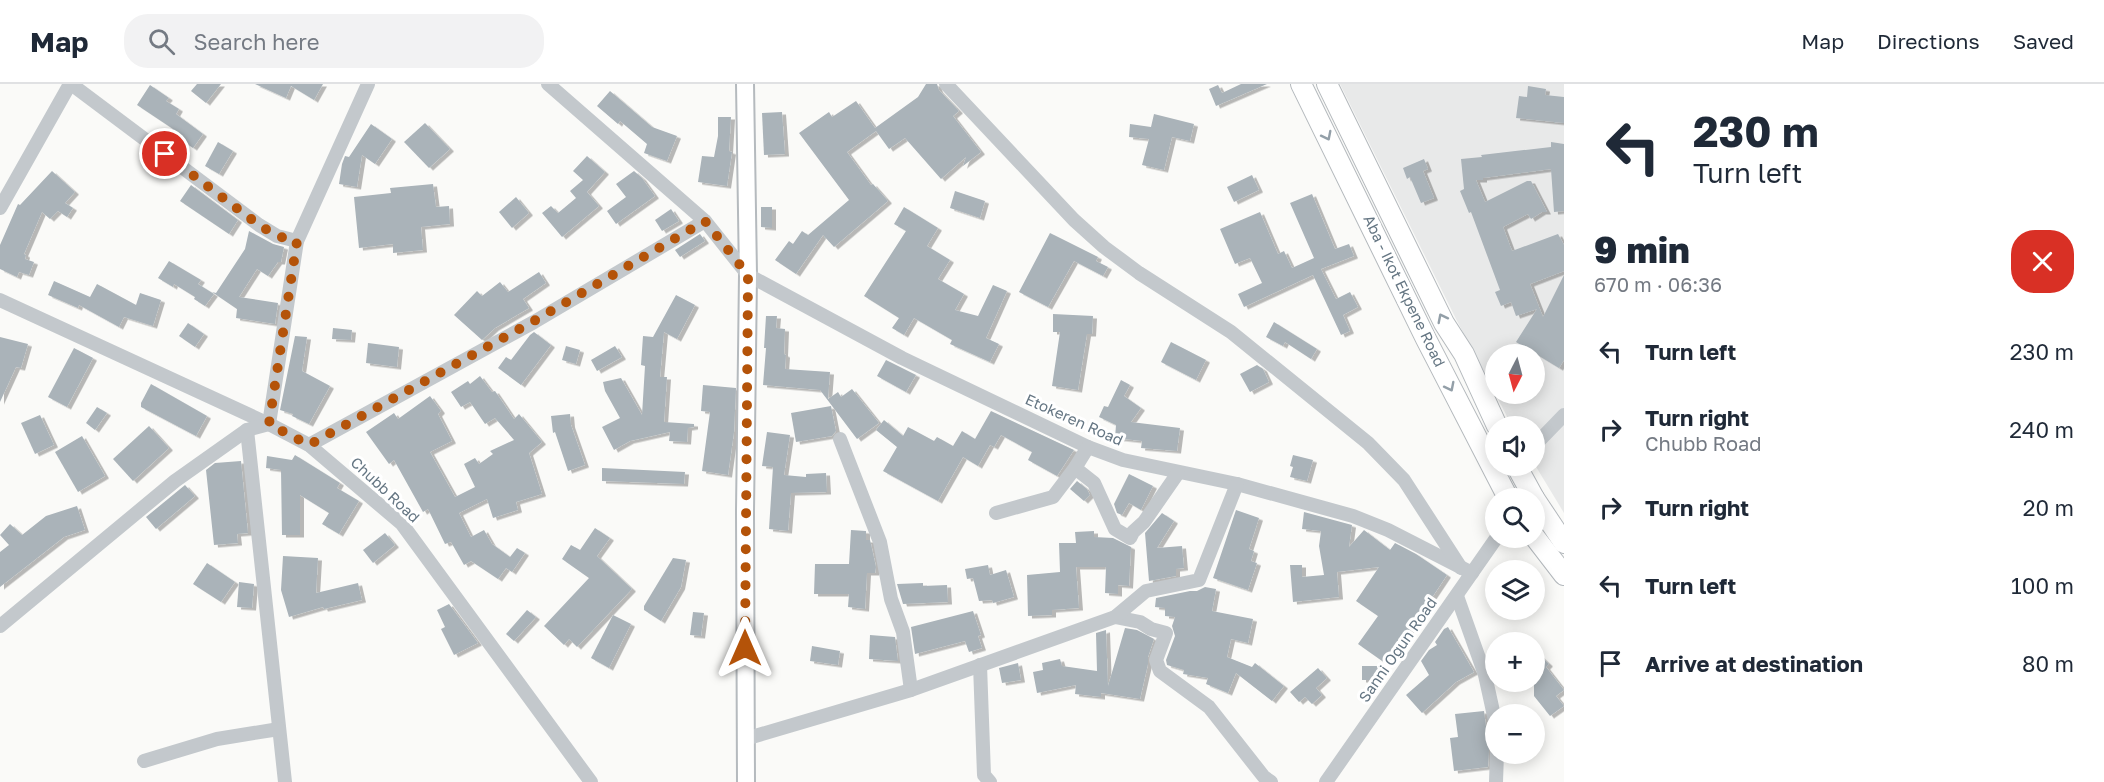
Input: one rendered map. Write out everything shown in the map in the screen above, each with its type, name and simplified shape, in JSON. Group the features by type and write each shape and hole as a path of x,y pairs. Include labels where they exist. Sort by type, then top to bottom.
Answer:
{"highway":[{"name":"Aba - Ikot Ekpene Road","path":"1301,84 1502,488"},
{"path":"1327,84 1444,323 1464,354 1492,416"},
{"path":"1545,514 1564,543"},
{"path":"1543,548 1564,575"}],"main road":[{"path":"745,84 748,275 746,782"}],"street":[{"path":"0,208 70,84 259,225 277,236 297,241"},
{"path":"0,626 175,481 247,430 269,424 297,241 368,84"},
{"path":"548,84 705,221 748,275"},
{"path":"946,84 1074,220 1104,247 1139,273 1231,333 1368,443 1404,480 1467,571"},
{"path":"309,445 534,321 705,221"},
{"name":"Etokeren Road","path":"748,275 902,358 1088,447 1123,460 1237,484 1372,523 1467,571"},
{"name":"Chubb Road","path":"2,305 269,424 309,445 402,524 591,782"},
{"path":"1545,435 1564,416"},
{"path":"247,430 285,782"},
{"path":"840,439 880,542 891,599 903,632 911,690"},
{"path":"996,513 1053,497 1076,468 1088,447"},
{"path":"1076,468 1094,483 1115,529 1130,538 1178,473"},
{"path":"1497,479 1501,476"},
{"path":"745,739 911,690 1115,617 1146,591 1199,580 1237,484"},
{"name":"Sanni Ogun Road","path":"1326,782 1457,596 1467,571 1487,548"},
{"path":"1457,596 1485,675 1491,704"},
{"path":"1115,617 1140,622 1166,633 1156,660 1160,671 1209,707 1264,777 1271,782"},
{"path":"980,665 984,776 990,782"},
{"path":"144,762 217,739 279,729"},
{"path":"1496,782 1497,764"}],"shaded area":[{"path":"1340,84 1564,84 1564,513 1542,476 1545,476 1545,416 1507,416 1500,404 1545,404 1545,344 1485,344 1485,374"}],"building":[{"path":"197,84 221,84 206,103 191,91"},
{"path":"255,84 323,84 314,100 291,86 286,98"},
{"path":"926,84 937,84 939,90 959,111 953,116 981,152 963,166 966,157 941,179 905,138 889,149 876,131 847,152 871,185 873,184 888,201 834,247 823,235 796,274 775,260 789,241 793,244 802,231 808,235 849,200 799,133 829,112 832,117 856,101 875,128 918,97"},
{"path":"1241,84 1267,84 1216,106 1209,89 1218,85 1222,93"},
{"path":"150,85 169,98 166,101 179,109 176,114 203,134 193,148 170,132 173,129 137,105"},
{"path":"1528,86 1546,89 1545,95 1564,97 1564,123 1516,118 1519,96 1527,97"},
{"path":"610,91 652,127 677,136 667,161 644,153 647,144 620,121 618,124 597,106"},
{"path":"782,112 785,154 764,155 762,113"},
{"path":"1154,114 1194,124 1190,141 1172,137 1164,170 1142,165 1149,139 1129,137 1130,124 1151,127"},
{"path":"718,117 731,117 729,151 732,152 727,186 698,182 702,156 714,157 718,136"},
{"path":"425,123 450,149 429,168 404,142"},
{"path":"371,124 392,139 375,164 362,155 357,187 339,184 345,156 349,157"},
{"path":"218,142 233,151 219,174 205,166"},
{"path":"1551,142 1564,144 1564,211 1554,212 1551,169 1476,180 1485,202 1531,181 1547,212 1542,212 1531,219 1528,214 1503,227 1512,251 1558,234 1564,245 1564,271 1530,284 1543,317 1564,275 1564,360 1559,368 1545,360 1545,344 1516,342 1537,309 1516,316 1511,302 1501,306 1495,292 1500,290 1471,212 1469,213 1460,191 1464,189 1461,159 1551,147"},
{"path":"587,156 605,172 587,192 599,206 562,237 542,213 551,206 558,213 576,198 570,191 583,180 573,171"},
{"path":"1424,159 1428,169 1423,171 1434,198 1421,203 1410,177 1407,179 1403,168"},
{"path":"52,171 75,192 65,203 73,208 67,217 58,211 50,219 42,212 24,254 25,259 34,262 29,275 19,272 17,277 0,269 0,245 18,204 20,205"},
{"path":"634,171 655,196 616,224 607,211 626,197 616,184"},
{"path":"1252,175 1259,190 1234,202 1227,187"},
{"path":"433,184 436,207 449,206 450,224 421,227 423,250 393,253 393,244 359,248 354,197 391,193 390,188"},
{"path":"191,185 238,220 229,234 180,201"},
{"path":"955,191 985,201 980,218 950,208"},
{"path":"1312,194 1335,249 1349,244 1354,256 1321,269 1336,299 1350,292 1358,307 1343,315 1350,331 1341,335 1313,275 1244,307 1238,294 1262,283 1250,258 1235,264 1220,229 1260,212 1278,254 1284,251 1292,268 1314,258 1290,203"},
{"path":"516,197 529,213 512,228 499,212"},
{"path":"761,207 772,207 772,228 761,227"},
{"path":"904,207 938,228 927,246 950,260 938,279 964,294 955,310 978,316 993,285 1007,291 986,338 999,344 990,362 950,344 952,340 914,318 904,335 892,328 899,318 864,296 906,231 894,224"},
{"path":"671,209 679,221 662,231 655,220"},
{"path":"249,231 273,244 284,247 281,262 278,262 268,276 257,269 239,297 278,303 275,324 236,318 237,309 212,292 216,293 245,249"},
{"path":"1050,233 1098,257 1096,261 1108,267 1103,276 1074,261 1048,307 1019,292"},
{"path":"700,234 705,241 680,257 675,250"},
{"path":"169,261 201,280 198,284 214,294 205,306 174,284 173,287 158,278"},
{"path":"539,272 546,283 523,299 529,308 495,328 482,340 454,315 477,291 482,296 500,282 508,292"},
{"path":"54,281 90,297 97,284 136,305 140,293 161,300 153,326 124,317 119,327 79,305 78,308 48,295"},
{"path":"676,295 695,305 677,339 664,332 660,377 667,377 664,422 694,424 694,427 688,428 687,442 669,441 670,432 630,441 614,450 602,427 620,418 605,391 603,382 621,378 642,415 645,366 641,365 643,336 653,337"},
{"path":"1053,314 1093,316 1092,334 1087,334 1078,390 1052,386 1060,332 1053,332"},
{"path":"766,316 777,316 776,328 785,329 785,369 830,372 828,399 838,392 841,397 852,389 879,423 857,439 820,390 763,385"},
{"path":"1274,322 1317,349 1311,359 1285,342 1283,346 1266,337"},
{"path":"188,323 204,334 195,347 179,336"},
{"path":"333,328 352,330 351,340 332,339"},
{"path":"534,332 551,345 521,385 498,368 506,357 511,360"},
{"path":"295,336 307,337 302,371 330,386 309,424 292,416 293,414 280,410"},
{"path":"0,337 28,344 21,368 16,367 0,402"},
{"path":"1171,342 1206,360 1196,380 1161,362"},
{"path":"368,343 399,347 397,367 366,363"},
{"path":"566,346 580,350 576,364 562,360"},
{"path":"615,346 622,357 597,371 591,360"},
{"path":"74,348 93,358 67,407 48,397"},
{"path":"886,360 916,375 906,392 877,376"},
{"path":"1257,365 1263,369 1269,382 1250,392 1240,374"},
{"path":"480,376 492,392 495,391 514,419 519,414 542,442 529,453 542,494 516,502 518,510 493,518 487,499 459,513 471,537 484,530 492,544 510,557 517,548 525,553 512,572 506,568 498,579 471,561 464,565 451,542 445,544 428,509 423,512 394,460 389,464 366,432 394,413 398,419 430,396 441,411 438,414 452,441 430,452 455,497 475,487 464,464 475,458 479,464 493,454 490,451 514,440 495,418 485,424 470,402 461,407 451,392 468,381 470,384"},
{"path":"1121,380 1130,385 1124,396 1141,408 1131,422 1180,428 1177,451 1141,448 1142,441 1115,438 1116,425 1099,417 1104,406 1108,407"},
{"path":"151,384 207,416 196,436 141,407"},
{"path":"703,385 736,388 734,432 728,475 702,471 710,412 701,411"},
{"path":"831,406 836,431 832,436 796,442 791,413"},
{"path":"97,407 107,413 95,430 86,423"},
{"path":"991,411 1074,450 1057,476 1028,460 1032,452 1001,435 994,447 990,445 978,466 963,457 938,501 883,471 897,447 876,430 884,420 903,436 908,427 934,441 937,437 953,446 962,431 975,439"},
{"path":"570,414 571,425 585,465 568,471 555,432 553,433 551,416"},
{"path":"40,415 54,445 35,454 21,423"},
{"path":"149,426 169,448 133,481 113,459"},
{"path":"767,432 790,435 784,475 806,477 806,474 826,473 827,492 791,493 788,531 769,529 773,467 762,466"},
{"path":"82,436 105,476 78,492 55,452"},
{"path":"295,455 340,483 337,488 359,501 339,534 322,524 329,513 300,495 300,535 282,535 281,470 266,468 267,456 292,460"},
{"path":"1293,455 1313,460 1307,481 1290,477"},
{"path":"241,461 248,533 237,534 238,543 214,545 206,470 215,463"},
{"path":"602,468 685,472 684,484 602,481"},
{"path":"1129,474 1153,486 1141,510 1129,503 1122,515 1117,513 1114,504"},
{"path":"1077,481 1087,489 1090,495 1084,501 1070,489"},
{"path":"185,485 195,496 156,529 146,517"},
{"path":"77,506 85,530 64,537 0,587 0,552 9,545 0,535 10,524 22,535 46,516"},
{"path":"1236,510 1259,518 1249,549 1254,551 1251,561 1257,563 1248,590 1213,578"},
{"path":"1304,512 1352,525 1349,547 1364,530 1390,550 1395,543 1447,575 1407,635 1385,663 1358,644 1378,616 1356,601 1379,567 1337,572 1339,597 1293,602 1290,565 1302,565 1302,577 1324,575 1319,546 1321,531 1302,529"},
{"path":"1162,513 1174,521 1157,548 1182,546 1184,568 1176,569 1176,576 1149,581 1145,533"},
{"path":"595,528 610,538 597,556 632,589 577,647 569,639 564,645 544,626 589,578 562,559 571,545 580,550"},
{"path":"851,530 866,531 866,540 870,540 876,567 875,573 867,573 865,609 848,607 849,594 814,594 815,564 849,564"},
{"path":"1094,531 1094,537 1113,538 1131,547 1129,586 1118,585 1118,594 1105,593 1106,567 1076,567 1079,608 1052,610 1052,615 1028,616 1027,575 1060,572 1059,543 1076,543 1075,532"},
{"path":"385,533 395,545 373,563 363,550"},
{"path":"283,556 318,558 316,593 358,583 362,600 324,609 323,607 289,617 281,590"},
{"path":"673,558 686,560 681,587 661,621 644,610 644,606"},
{"path":"207,563 235,582 221,602 193,584"},
{"path":"988,565 990,575 1006,570 1014,597 993,603 992,600 979,601 973,578 967,579 965,569"},
{"path":"239,582 254,584 252,608 237,607"},
{"path":"923,583 923,586 947,585 948,602 903,604 897,584"},
{"path":"1205,587 1216,589 1212,611 1253,619 1248,643 1231,639 1227,657 1252,667 1255,663 1284,686 1272,701 1236,673 1228,693 1206,684 1208,678 1183,674 1184,670 1167,665 1166,660 1175,636 1172,626 1175,617 1165,616 1165,608 1155,607 1156,598 1197,591"},
{"path":"449,604 478,643 454,655 441,629 445,627 437,610"},
{"path":"527,610 536,617 514,641 506,634"},
{"path":"973,611 981,635 978,636 982,648 969,652 965,641 915,654 911,627"},
{"path":"693,612 704,613 701,636 690,635"},
{"path":"613,615 631,624 609,668 591,658"},
{"path":"1448,627 1474,672 1456,682 1422,713 1406,695 1429,675 1421,661 1429,650 1437,645 1435,642"},
{"path":"1125,628 1137,630 1154,639 1140,699 1101,693 1101,697 1075,694 1076,685 1037,693 1033,672 1043,670 1042,663 1060,659 1062,666 1097,671 1096,633 1106,630 1108,686"},
{"path":"870,635 895,637 898,661 869,659"},
{"path":"812,646 840,651 838,665 810,661"},
{"path":"1545,660 1549,664 1546,667 1564,690 1556,696 1564,706 1550,716 1545,710 1545,704 1540,704 1534,696 1534,692 1545,692"},
{"path":"1018,663 1021,680 1002,683 999,668"},
{"path":"1362,666 1382,666 1377,680 1362,680"},
{"path":"1318,668 1327,678 1316,688 1322,695 1312,704 1305,697 1299,702 1290,692"},
{"path":"1484,711 1485,764 1488,764 1488,767 1454,771 1450,738 1458,737 1455,714"}],"route":[{"path":"165,154 259,225 277,236 297,241 269,424 309,445 534,321 705,221 748,275 745,648"}]}
